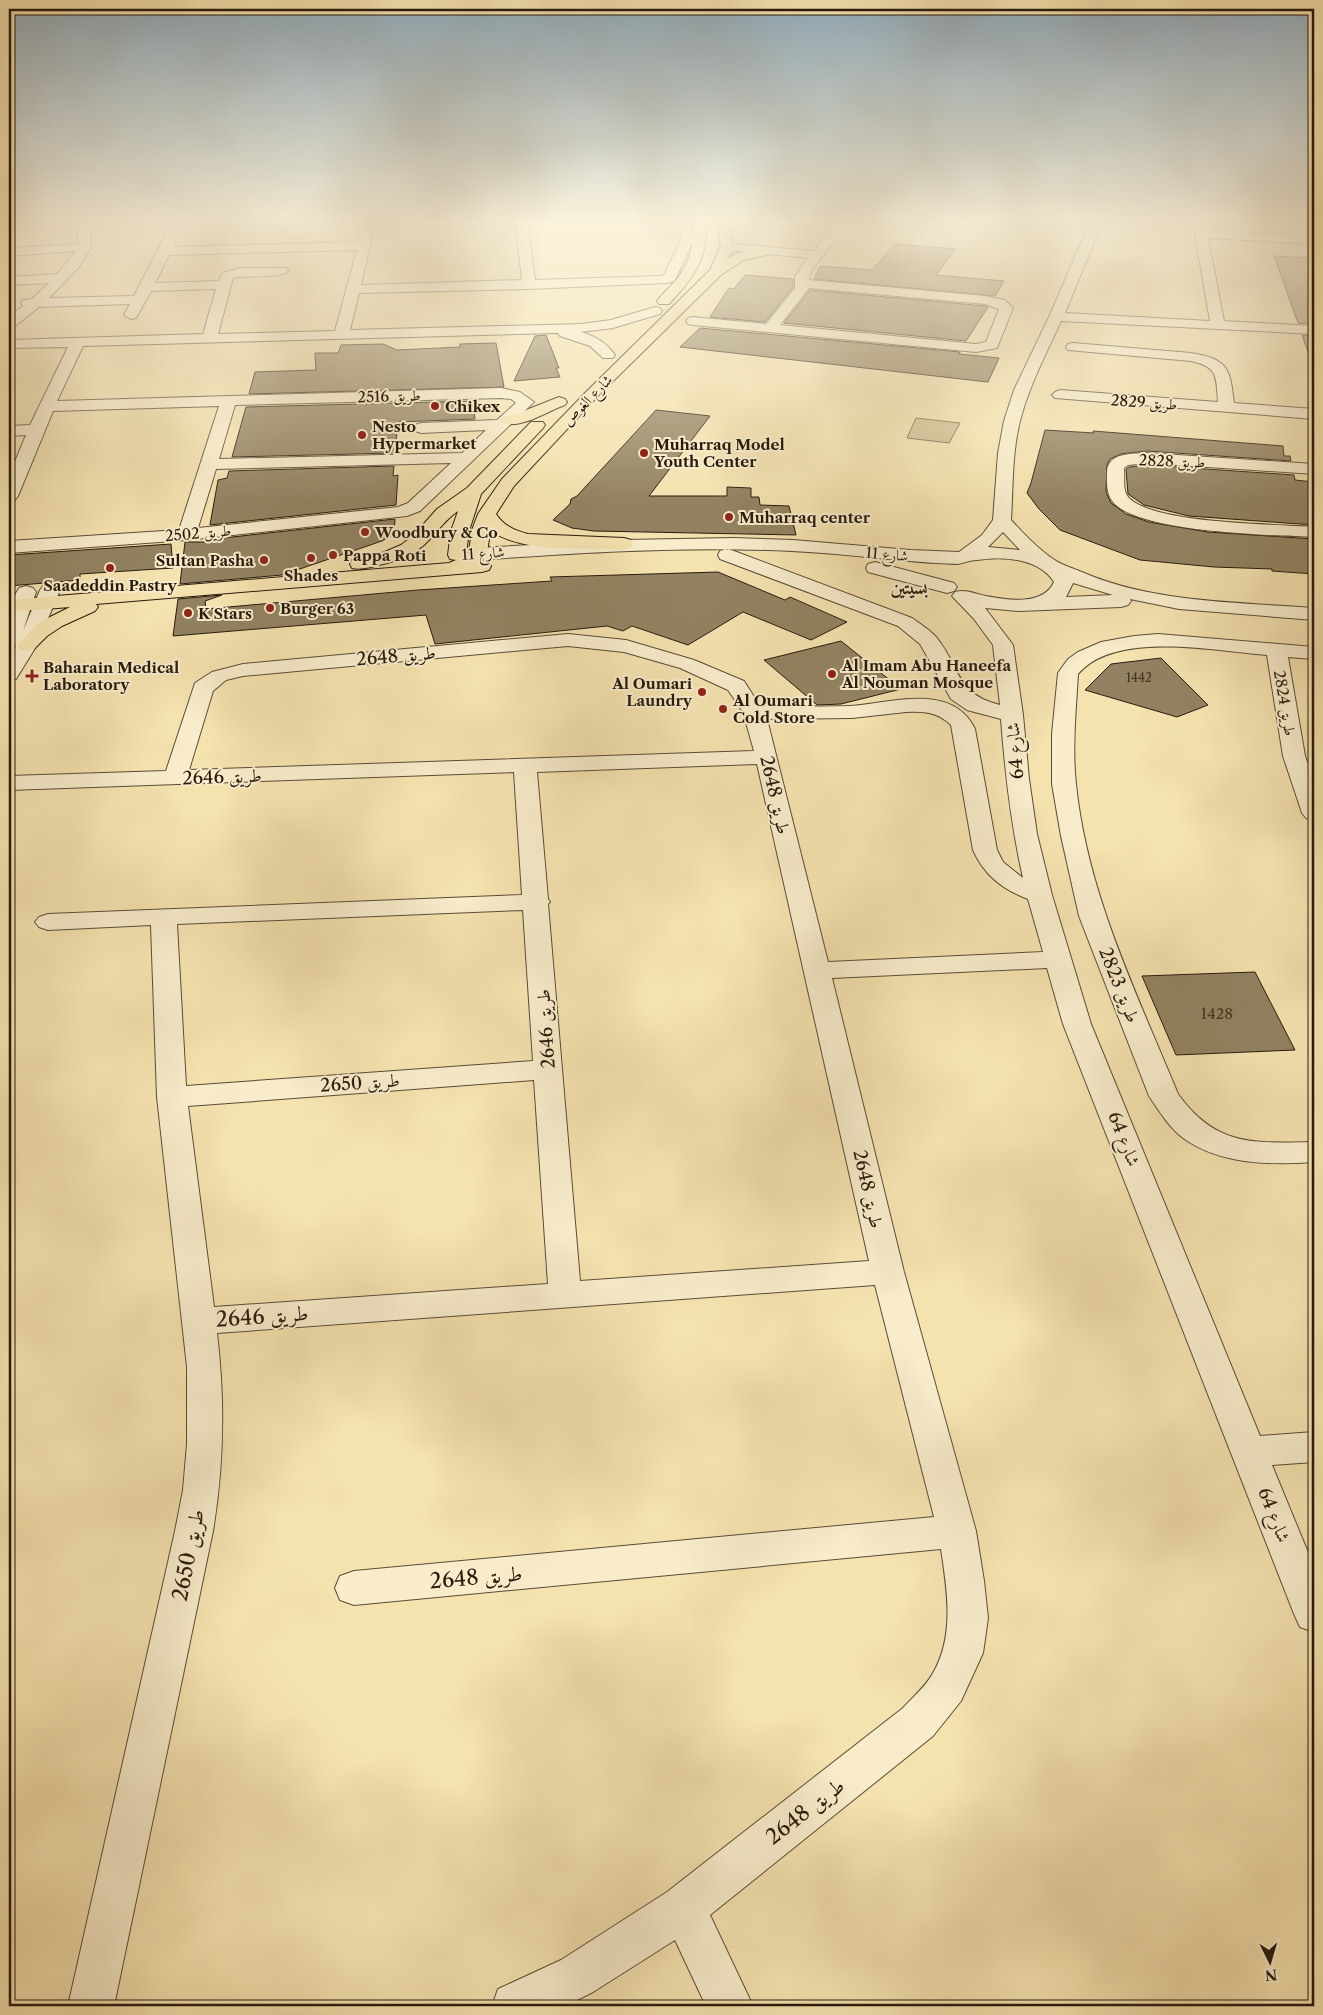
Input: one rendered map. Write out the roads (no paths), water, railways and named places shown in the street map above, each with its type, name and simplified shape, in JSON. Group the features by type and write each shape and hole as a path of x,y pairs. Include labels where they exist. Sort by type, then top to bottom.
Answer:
{"main road":[{"name":"شارع الغوص","path":"604,359 652,314"},
{"name":"شارع الغوص","path":"468,561 486,514 508,483 594,393 674,314"},
{"name":"شارع الغوص","path":"468,561 460,530 473,492 573,389"},
{"path":"504,423 526,417 544,407 559,402"},
{"path":"359,564 386,558 408,549 420,539 443,513 473,492"},
{"path":"486,514 489,522 496,529 522,540 624,544"},
{"name":"شارع 11","path":"16,599 359,564 468,561"},
{"name":"شارع 11","path":"47,597 121,598 468,561"},
{"path":"13,642 35,635 63,617 100,603 121,598"}],"street":[{"path":"9,324 21,314"},
{"path":"209,339 216,314"},
{"path":"341,336 347,314"},
{"path":"9,344 581,328 613,324 645,314"},
{"path":"770,329 782,314"},
{"path":"693,321 983,348 992,345 1004,314"},
{"path":"1057,314 1314,330"},
{"path":"954,591 942,581 942,571 951,562 962,557 988,539 1002,521 1006,454 1012,421 1022,390 1057,314"},
{"path":"1216,314 1218,325"},
{"path":"538,330 584,338 596,343 604,349 604,359"},
{"path":"9,496 36,430 77,343"},
{"path":"1073,347 1209,360 1215,363 1221,370 1227,408"},
{"name":"طريق 2516","path":"48,406 501,393 515,395 526,402 414,507 387,514"},
{"name":"طريق 2829","path":"1060,395 1314,414"},
{"path":"187,535 228,401"},
{"path":"421,428 504,423"},
{"path":"9,431 36,430"},
{"path":"209,464 466,458"},
{"name":"طريق 2828","path":"1314,469 1147,458 1125,460 1118,463 1116,468 1116,490 1120,499 1130,507 1147,514 1190,523 1314,532"},
{"name":"طريق 2502","path":"9,547 187,535 387,514"},
{"path":"1002,521 1020,542 1062,576 1064,582 1063,588 1053,598 1031,604 1012,623 1003,645"},
{"name":"شارع 11","path":"468,561 624,544 769,544 912,556 962,557 991,552 1005,553 1019,555 1047,564"},
{"path":"727,555 905,622 928,640 959,694 975,705 1012,715"},
{"name":"شارع 11","path":"468,561 727,555 811,559 859,565 905,574 981,602 1002,605 1170,602"},
{"path":"1047,564 1103,588 1170,602 1314,614"},
{"name":"شارع 64","path":"954,591 986,620 1003,645 1012,715 1017,779 1025,834 1039,895 1077,1024 1314,1614"},
{"path":"13,642 47,597"},
{"path":"9,675 16,599"},
{"name":"طريق 2648","path":"175,778 203,688 219,676 243,670 568,640 626,646 687,664 736,686 754,712 763,741 888,1272 957,1531 965,1581 968,1618 963,1653 947,1688 918,1722 683,1908 577,1976 515,2006"},
{"name":"طريق 2823","path":"1314,653 1197,643 1148,646 1109,654 1085,669 1065,700 1063,734 1064,784 1073,836 1092,916 1164,1096 1175,1114 1193,1131 1218,1145 1247,1153 1276,1155 1314,1152"},
{"name":"طريق 2824","path":"1276,650 1304,757 1314,813"},
{"path":"754,712 859,712 919,705 941,709 957,717 964,729 985,850 989,861 997,872 1010,882 1039,895"},
{"name":"طريق 2646","path":"9,783 766,757"},
{"name":"طريق 2646","path":"526,765 565,1294"},
{"path":"48,922 537,902"},
{"name":"طريق 2650","path":"91,2006 196,1523 201,1490 206,1406 204,1367 172,1097 164,917"},
{"path":"817,971 1059,959"},
{"name":"طريق 2650","path":"172,1097 549,1069"},
{"name":"طريق 2646","path":"199,1321 888,1272"},
{"path":"1249,1452 1314,1447"},
{"name":"طريق 2648","path":"354,1588 957,1531"},
{"path":"683,1908 730,2006"}],"place":[{"name":"Chikex","path":"435,406"},
{"name":"Nesto Hypermarket","path":"362,435"},
{"name":"Muharraq Model Youth Center","path":"644,453"},
{"name":"Muharraq center","path":"729,517"},
{"name":"Woodbury & Co","path":"365,532"},
{"name":"Pappa Roti","path":"333,555"},
{"name":"Shades","path":"311,558"},
{"name":"Sultan Pasha","path":"264,560"},
{"name":"Saadeddin Pastry","path":"110,568"},
{"name":"Burger 63","path":"270,608"},
{"name":"K Stars","path":"188,613"},
{"name":"Al Imam Abu Haneefa Al Nouman Mosque","path":"832,674"},
{"name":"Baharain Medical Laboratory","path":"32,676"},
{"name":"Al Oumari Laundry","path":"702,692"},
{"name":"Al Oumari Cold Store","path":"723,709"}],"district":[{"name":"بسيتين","path":"909,587"}]}
